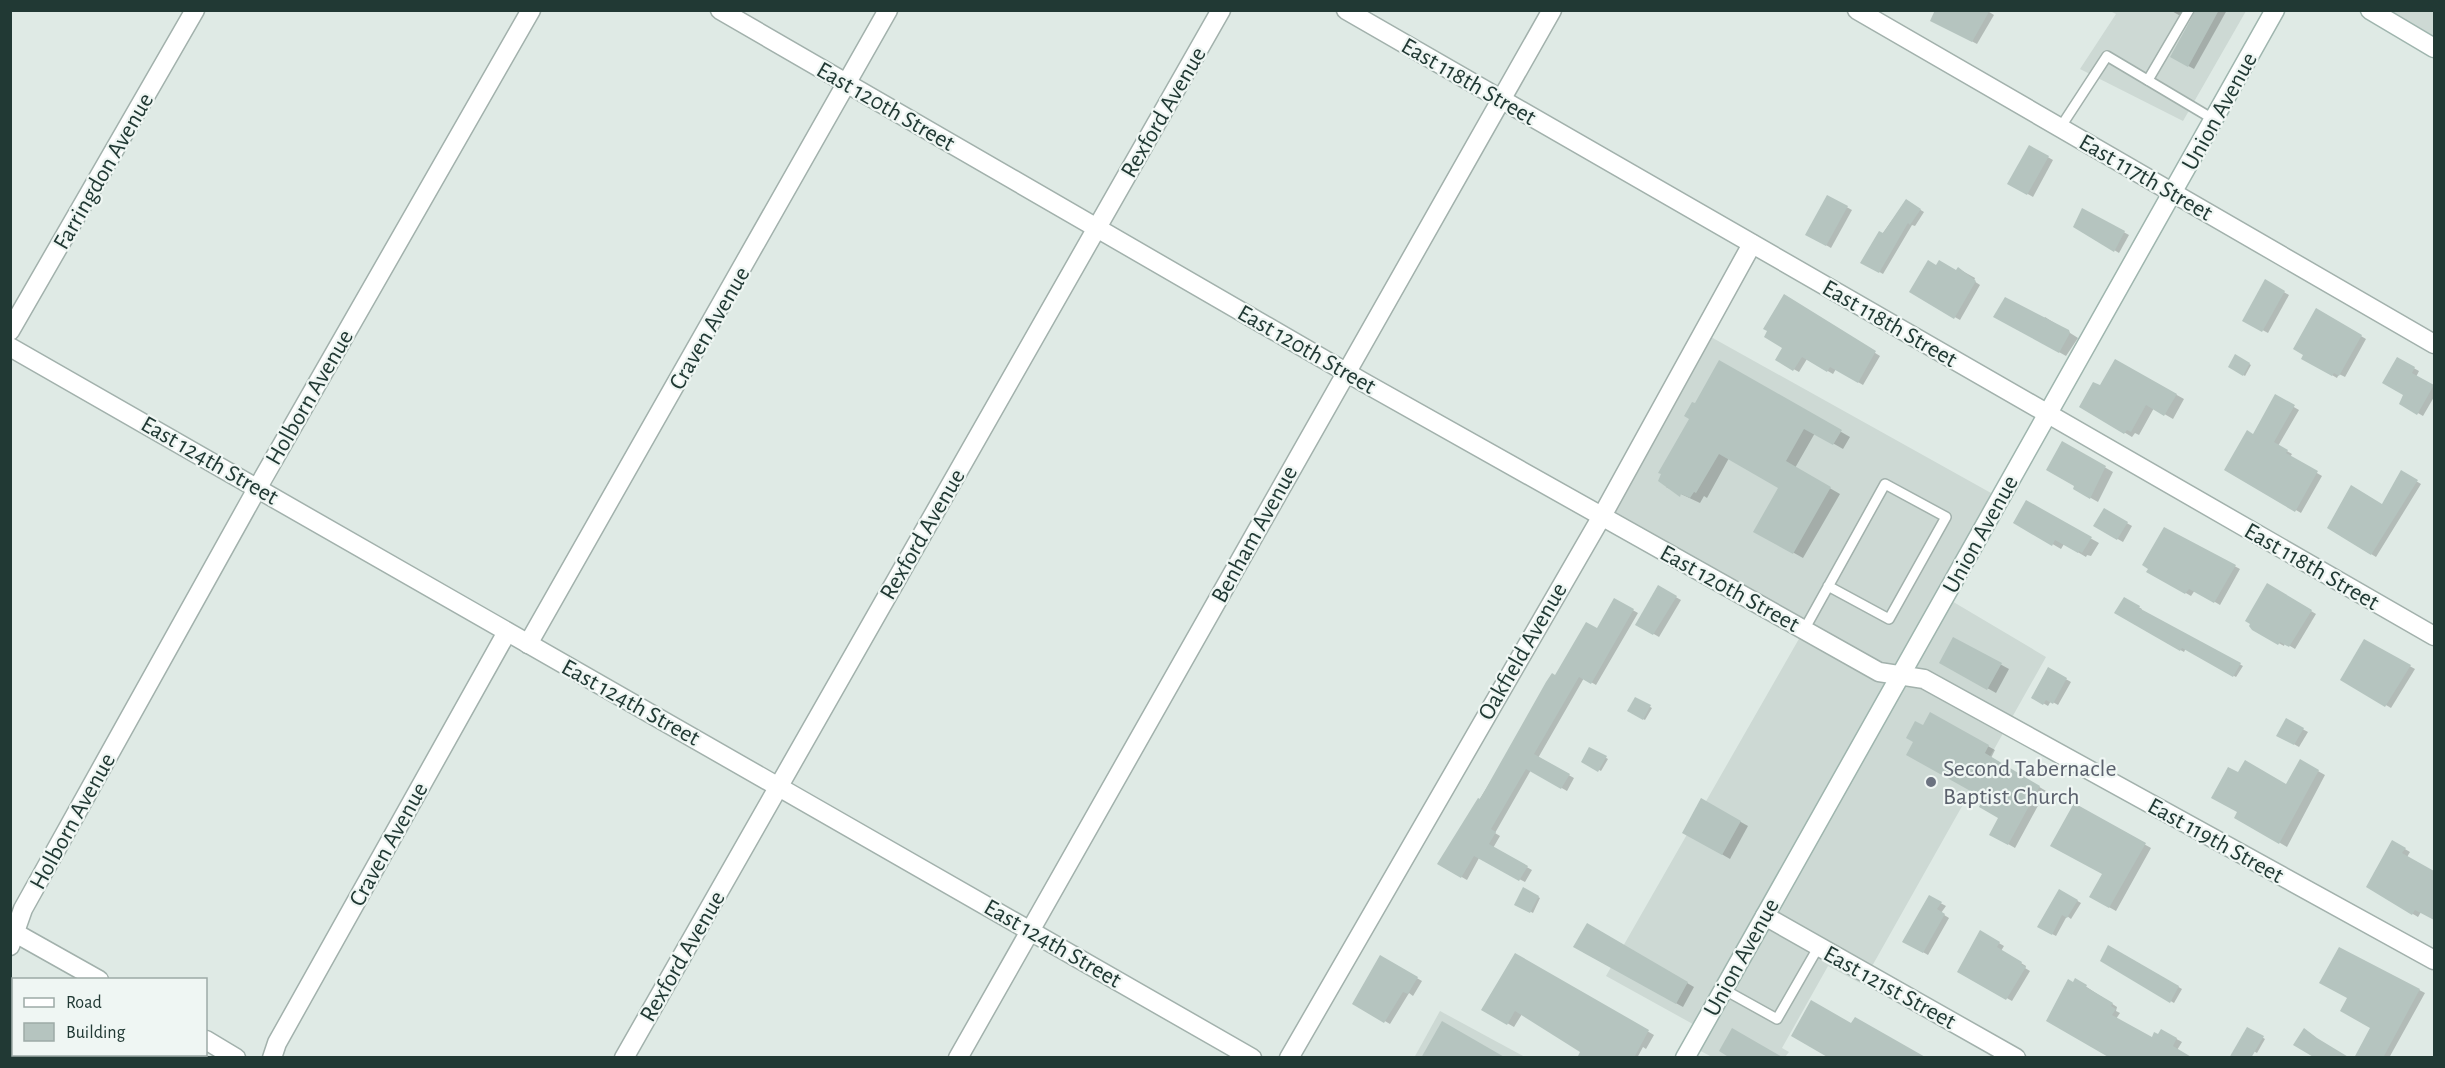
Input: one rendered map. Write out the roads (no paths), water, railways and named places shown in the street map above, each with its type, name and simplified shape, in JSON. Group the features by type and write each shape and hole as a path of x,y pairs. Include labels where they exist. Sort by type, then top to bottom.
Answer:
{"street":[{"name":"Farringdon Avenue","path":"10,331 195,10"},
{"name":"Holborn Avenue","path":"12,936 23,909 258,487 531,10"},
{"name":"East 120th Street","path":"720,10 1346,372 1879,672 1899,677"},
{"name":"Craven Avenue","path":"528,644 888,10"},
{"name":"Rexford Avenue","path":"624,1058 1221,10"},
{"name":"East 118th Street","path":"1346,10 2434,636"},
{"name":"Benham Avenue","path":"958,1058 1500,98 1552,10"},
{"name":"East 117th Street","path":"1857,10 2434,344"},
{"name":"Union Avenue","path":"1685,1058 2275,10"},
{"path":"2370,10 2430,42"},
{"name":"Oakfield Avenue","path":"1289,1058 1602,516 1752,243"},
{"name":"East 124th Street","path":"10,347 258,487 528,644 780,785 1252,1058"},
{"name":"Craven Avenue","path":"272,1058 277,1043 507,632"},
{"name":"East 119th Street","path":"1899,677 1924,679 2434,960"},
{"name":"East 121st Street","path":"1765,916 2016,1058"},
{"path":"12,936 95,978"},
{"path":"207,1041 236,1058"}],"lane":[{"path":"2148,80 2189,10"},
{"path":"2060,128 2107,56 2214,119"},
{"path":"1804,630 1828,586 1885,484 1946,517 1888,619 1828,586"},
{"path":"1724,989 1777,1019 1819,946"}],"place":[{"name":"Second Tabernacle Baptist Church","path":"1931,782"}]}
